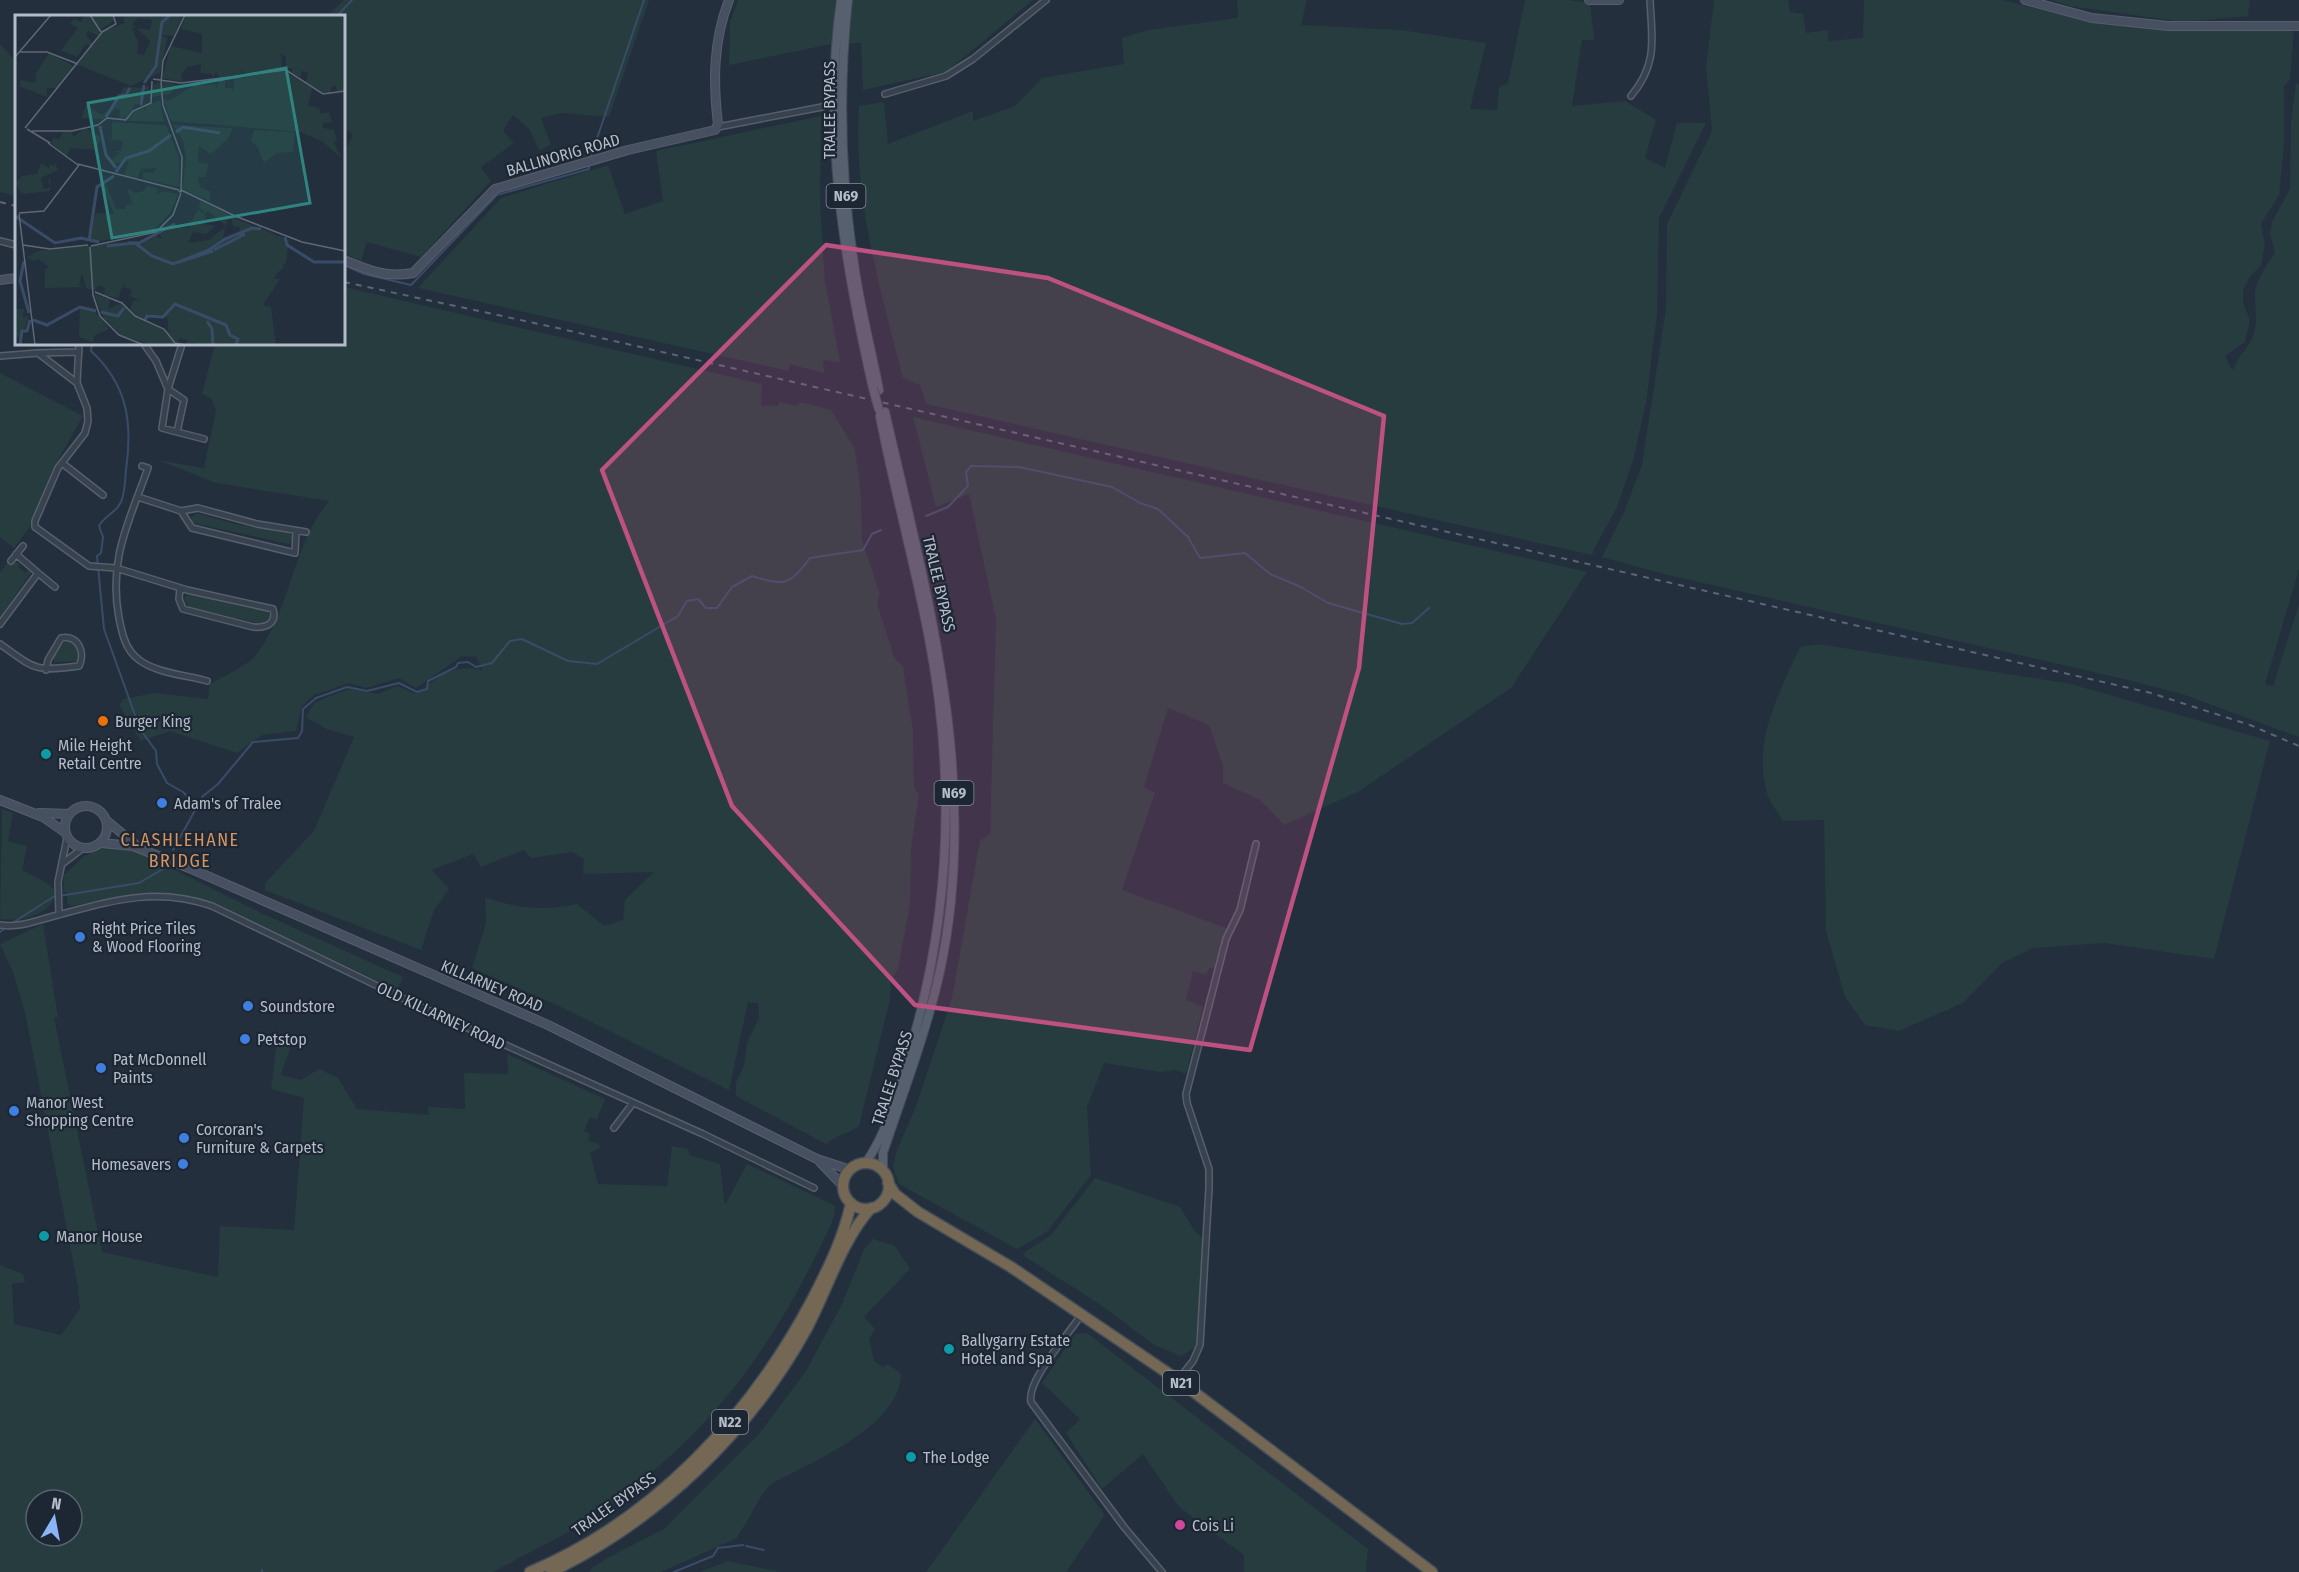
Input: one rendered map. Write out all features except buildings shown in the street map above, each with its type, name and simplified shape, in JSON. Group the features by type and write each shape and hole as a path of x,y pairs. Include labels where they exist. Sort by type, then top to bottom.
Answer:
{"highway":[{"path":"876,1206 860,1208 851,1203 843,1187 851,1170 865,1164 882,1171 888,1183"},
{"name":"N21","path":"888,1183 895,1194 918,1212 1082,1314 1178,1380 1432,1572"},
{"name":"N22","path":"876,1206 888,1194 888,1183"},
{"name":"TRALEE BYPASS","path":"530,1572 578,1549 646,1504 724,1430 769,1374 799,1325 832,1260 847,1222 851,1203"},
{"name":"N21","path":"876,1206 918,1212"},
{"name":"TRALEE BYPASS","path":"551,1572 584,1556 650,1512 733,1434 774,1380 806,1329 858,1222 876,1206"}],"main road":[{"path":"718,127 715,62 721,20 729,0"},
{"name":"TRALEE BYPASS","path":"841,0 834,89 837,181 850,285 937,636 952,753 955,841 949,920 940,972 918,1052 883,1153 882,1171"},
{"name":"TRALEE BYPASS","path":"849,0 842,83 844,181 857,284 876,389"},
{"path":"1589,0 1619,0"},
{"path":"2025,0 2092,18 2168,26 2299,26"},
{"name":"BALLINORIG ROAD","path":"345,260 380,274 398,276 413,273 495,189 628,150 715,130 718,127"},
{"path":"0,279 15,278"},
{"name":"TRALEE BYPASS","path":"865,1164 885,1125 910,1053 924,998 937,944 947,837 944,748 930,644 882,411"},
{"path":"0,800 32,812 82,848 93,847 101,843 106,836 106,820 100,811 88,806 78,808 69,814 65,825 67,836"},
{"path":"32,812 69,814"},
{"name":"KILLARNEY ROAD","path":"106,820 133,843 150,853"},
{"name":"KILLARNEY ROAD","path":"101,843 118,843 150,853 548,1025 817,1159 851,1170"},
{"name":"KILLARNEY ROAD","path":"817,1159 833,1172 843,1187"}],"street":[{"path":"885,94 946,76 973,59 1046,0"},
{"path":"1631,96 1645,80 1651,62 1650,0"},
{"name":"BALLINORIG ROAD","path":"718,127 822,107"},
{"path":"0,241 15,245"},
{"path":"79,345 77,383 87,408 88,421 84,433 62,463 35,521 35,527 89,566 116,568 180,588 273,609 274,615 270,625 265,628 183,609 179,599 180,588"},
{"path":"145,345 156,361 168,390 184,400 177,432"},
{"path":"182,345 168,390 162,428 204,439"},
{"path":"0,356 79,352"},
{"path":"38,353 77,383"},
{"path":"62,463 103,495"},
{"path":"142,466 148,468 122,540 116,568 114,591 121,632 128,649 139,660 158,668 207,681"},
{"path":"138,497 181,511 198,508 257,524 306,532"},
{"path":"181,511 192,528 295,553 296,531"},
{"path":"11,561 23,546"},
{"path":"16,554 55,587"},
{"path":"0,624 38,573"},
{"path":"0,644 34,668 46,670 79,666 81,654 72,638 62,638 48,660 46,670"},
{"path":"59,915 58,891 67,836"},
{"path":"1178,1380 1193,1361 1200,1345 1209,1188 1209,1169 1186,1094 1226,939 1240,910 1256,844"},
{"path":"62,864 82,848"},
{"name":"OLD KILLARNEY ROAD","path":"0,925 24,926 59,915 149,895 192,899 212,906 421,1007 814,1188"},
{"path":"614,1128 633,1103"},
{"path":"1082,1314 1038,1376 1030,1396 1031,1402 1124,1527 1162,1572"}],"highlighted area":[{"path":"826,245 1048,278 1384,416 1359,668 1250,1050 915,1005 732,806 602,470"}],"green space":[{"path":"344,0 649,0 609,117 563,113 541,118 551,145 539,150 530,130 513,115 503,131 514,143 481,167 491,181 421,257 367,242 361,261 345,253 345,150 353,135 348,130 345,134 345,15 328,15"},
{"path":"738,0 1033,0 946,72 863,90 861,43 826,45 729,65 730,22"},
{"path":"1237,0 1307,0 1301,25 1401,30 1486,43 1470,109 1497,110 1499,87 1508,83 1525,0 1568,0 1590,3 1594,40 1582,40 1572,106 1625,101 1656,120 1645,158 1665,168 1677,123 1706,123 1659,218 1657,314 1646,403 1633,461 1617,507 1592,553 1596,556 926,404 920,385 903,378 877,277 864,209 858,141 859,106 884,102 888,144 973,111 973,121 1015,106 1042,78 1124,64 1122,38 1148,30 1238,18"},
{"path":"1714,0 1788,0 1790,12 1803,14 1806,33 1828,30 1828,41 1863,38 1864,0 2003,0 2062,15 2170,30 2294,29 2290,80 2284,86 2284,146 2279,195 2261,224 2265,244 2261,265 2249,278 2243,291 2243,303 2250,320 2245,342 2225,356 2231,369 2234,369 2238,359 2250,343 2256,323 2257,284 2275,253 2270,234 2272,222 2290,189 2291,122 2296,83 2299,85 2299,569 2265,684 2273,686 2299,604 2299,737 2182,694 1664,574 1602,557 1624,512 1642,465 1666,308 1667,224 1712,131 1706,67"},
{"path":"2051,0 2250,0 2248,16 2183,22 2070,6"},
{"path":"0,44 15,61 15,196 0,192"},
{"path":"821,116 820,203 825,281 840,362 823,360 824,373 789,364 789,371 418,288 501,198 608,165 625,214 663,201 656,151"},
{"path":"345,287 762,384 761,405 778,406 779,402 797,406 801,402 831,410 855,449 861,494 862,540 880,594 877,604 895,659 903,667 913,731 914,787 919,795 911,847 910,904 898,969 891,980 890,999 859,1126 826,1144 736,1096 736,1083 744,1065 747,1043 759,1018 758,1003 748,1002 729,1090 559,1006 472,968 486,923 485,897 531,908 553,908 577,904 604,926 623,920 625,900 654,872 583,874 584,859 572,852 531,858 524,850 481,867 473,854 432,870 449,889 434,910 421,950 265,890 265,883 314,831 354,737 326,729 306,717 315,702 349,689 378,694 397,686 416,694 450,671 462,668 483,670 476,657 462,656 416,688 399,678 366,688 349,683 314,695 302,706 296,731 262,735 237,753 170,731 141,741 119,705 123,699 155,693 208,699 209,685 252,659 268,637 307,538 316,519 329,501 216,483 158,460 204,468 216,410 211,398 202,394 215,345 345,345"},
{"path":"0,373 83,416 53,469 29,528 14,548 0,537"},
{"path":"913,417 1587,572 1511,688 1358,792 1284,825 1260,800 1223,783 1223,766 1209,725 1168,708 1144,787 1155,793 1122,890 1229,929 1217,966 1214,969 1209,968 1206,975 1193,971 1186,1000 1203,1007 1186,1074 1176,1070 1161,1072 1104,1063 1087,1107 1091,1175 1047,1232 1017,1249 899,1184 893,1168 896,1153 916,1106 952,998 980,840 990,834 996,620 969,494 936,507"},
{"path":"197,513 235,524 291,534 293,540 289,544 192,522 192,517"},
{"path":"9,560 14,563 22,562 18,567 26,573 29,568 32,571 0,617 0,573"},
{"path":"189,593 267,612 271,615 265,625 189,608 184,598"},
{"path":"72,640 78,653 77,661 54,662 58,648"},
{"path":"1818,644 2071,684 2270,741 2214,959 2104,943 2033,948 2002,963 1963,1003 1899,1031 1865,1025 1845,997 1826,931 1824,820 1783,821 1768,796 1763,773 1765,736 1776,700 1800,647"},
{"path":"2,809 13,813 8,841 27,846 22,870 47,883 55,891 49,906 35,916 0,919"},
{"path":"112,845 119,845 162,862 159,866 169,867 261,913 403,977 397,990 238,914 190,897 144,893 71,906 67,903 67,893 63,892 64,875 84,856"},
{"path":"43,924 58,1017 54,1018 102,1252 218,1277 220,1226 294,1230 304,1098 271,1089 278,1033 291,1045 281,1075 301,1080 319,1069 338,1078 357,1109 429,1115 428,1107 465,1109 464,1073 508,1074 507,1054 605,1099 597,1119 590,1118 584,1131 590,1134 588,1141 599,1144 600,1148 590,1153 598,1184 667,1186 672,1146 688,1149 690,1155 720,1164 725,1205 747,1164 834,1205 835,1212 814,1259 775,1330 728,1395 702,1425 673,1454 625,1494 609,1505 596,1509 593,1519 493,1572 0,1572 0,1265 23,1274 25,1282 12,1284 14,1324 61,1335 80,1309 78,1287 25,1012 13,972 0,944"},
{"path":"1095,1178 1180,1207 1194,1230 1203,1239 1196,1347 1181,1356 1154,1345 1101,1305 1024,1256 1025,1252 1051,1235"},
{"path":"873,1239 895,1246 910,1269 864,1317 875,1329 869,1339 874,1361 883,1367 888,1364 901,1374 897,1393 886,1410 851,1441 771,1484 737,1538 661,1572 589,1572 611,1556 664,1529 758,1435 806,1371 842,1304 864,1249"},
{"path":"1087,1333 1368,1549 1366,1572 1244,1572 1244,1555 1179,1507 1143,1454 1102,1489 1066,1433 1080,1419 1042,1383 1075,1334"},
{"path":"1035,1419 1105,1515 1066,1572 926,1572"},
{"path":"728,1561 781,1572 700,1572"}],"waterway":[{"path":"338,15 352,0"},
{"path":"590,159 644,0"},
{"path":"345,265 364,274 411,285 497,195 589,169 589,167"},
{"path":"92,345 91,351 113,377 120,390 125,405 129,436 122,498 119,506 99,526 103,537 101,553 97,556 104,629 140,729 156,751 157,764 167,783 183,792 196,806"},
{"path":"926,516 948,507 968,486 966,472 971,466 1019,467 1112,487 1140,503 1158,509 1188,537 1200,558 1245,553 1270,574 1301,587 1328,603 1402,624 1412,623 1429,608"},
{"path":"173,850 203,796 218,784 253,742 298,738 302,731 303,709 316,698 347,687 367,691 399,683 417,692 427,689 428,681 456,667 458,663 468,662 476,667 492,663 510,641 522,639 568,661 597,664 678,616 687,601 698,599 706,608 717,608 732,587 752,576 772,581 786,581 797,574 810,558 863,550 872,534 881,530"},
{"path":"11,924 53,897 139,883 163,869"},
{"path":"0,932 6,927"},
{"path":"674,1572 713,1556 718,1548 743,1545"},
{"path":"746,1546 764,1550"}],"railway":[{"path":"0,202 15,206"},
{"path":"345,282 553,327 2151,693 2250,725 2299,746"}],"place":[{"name":"Burger King","path":"103,721"},
{"name":"Mile Height Retail Centre","path":"46,754"},
{"name":"Adam's of Tralee","path":"162,803"},
{"name":"Right Price Tiles & Wood Flooring","path":"80,937"},
{"name":"Soundstore","path":"248,1006"},
{"name":"Petstop","path":"245,1039"},
{"name":"Pat McDonnell Paints","path":"101,1068"},
{"name":"Manor West Shopping Centre","path":"14,1111"},
{"name":"Corcoran's Furniture & Carpets","path":"184,1138"},
{"name":"Homesavers","path":"183,1164"},
{"name":"Manor House","path":"44,1236"},
{"name":"Ballygarry Estate Hotel and Spa","path":"949,1349"},
{"name":"The Lodge","path":"911,1457"},
{"name":"Cois Li","path":"1180,1525"}],"district":[{"name":"CLASHLEHANE BRIDGE","path":"180,850"}]}
